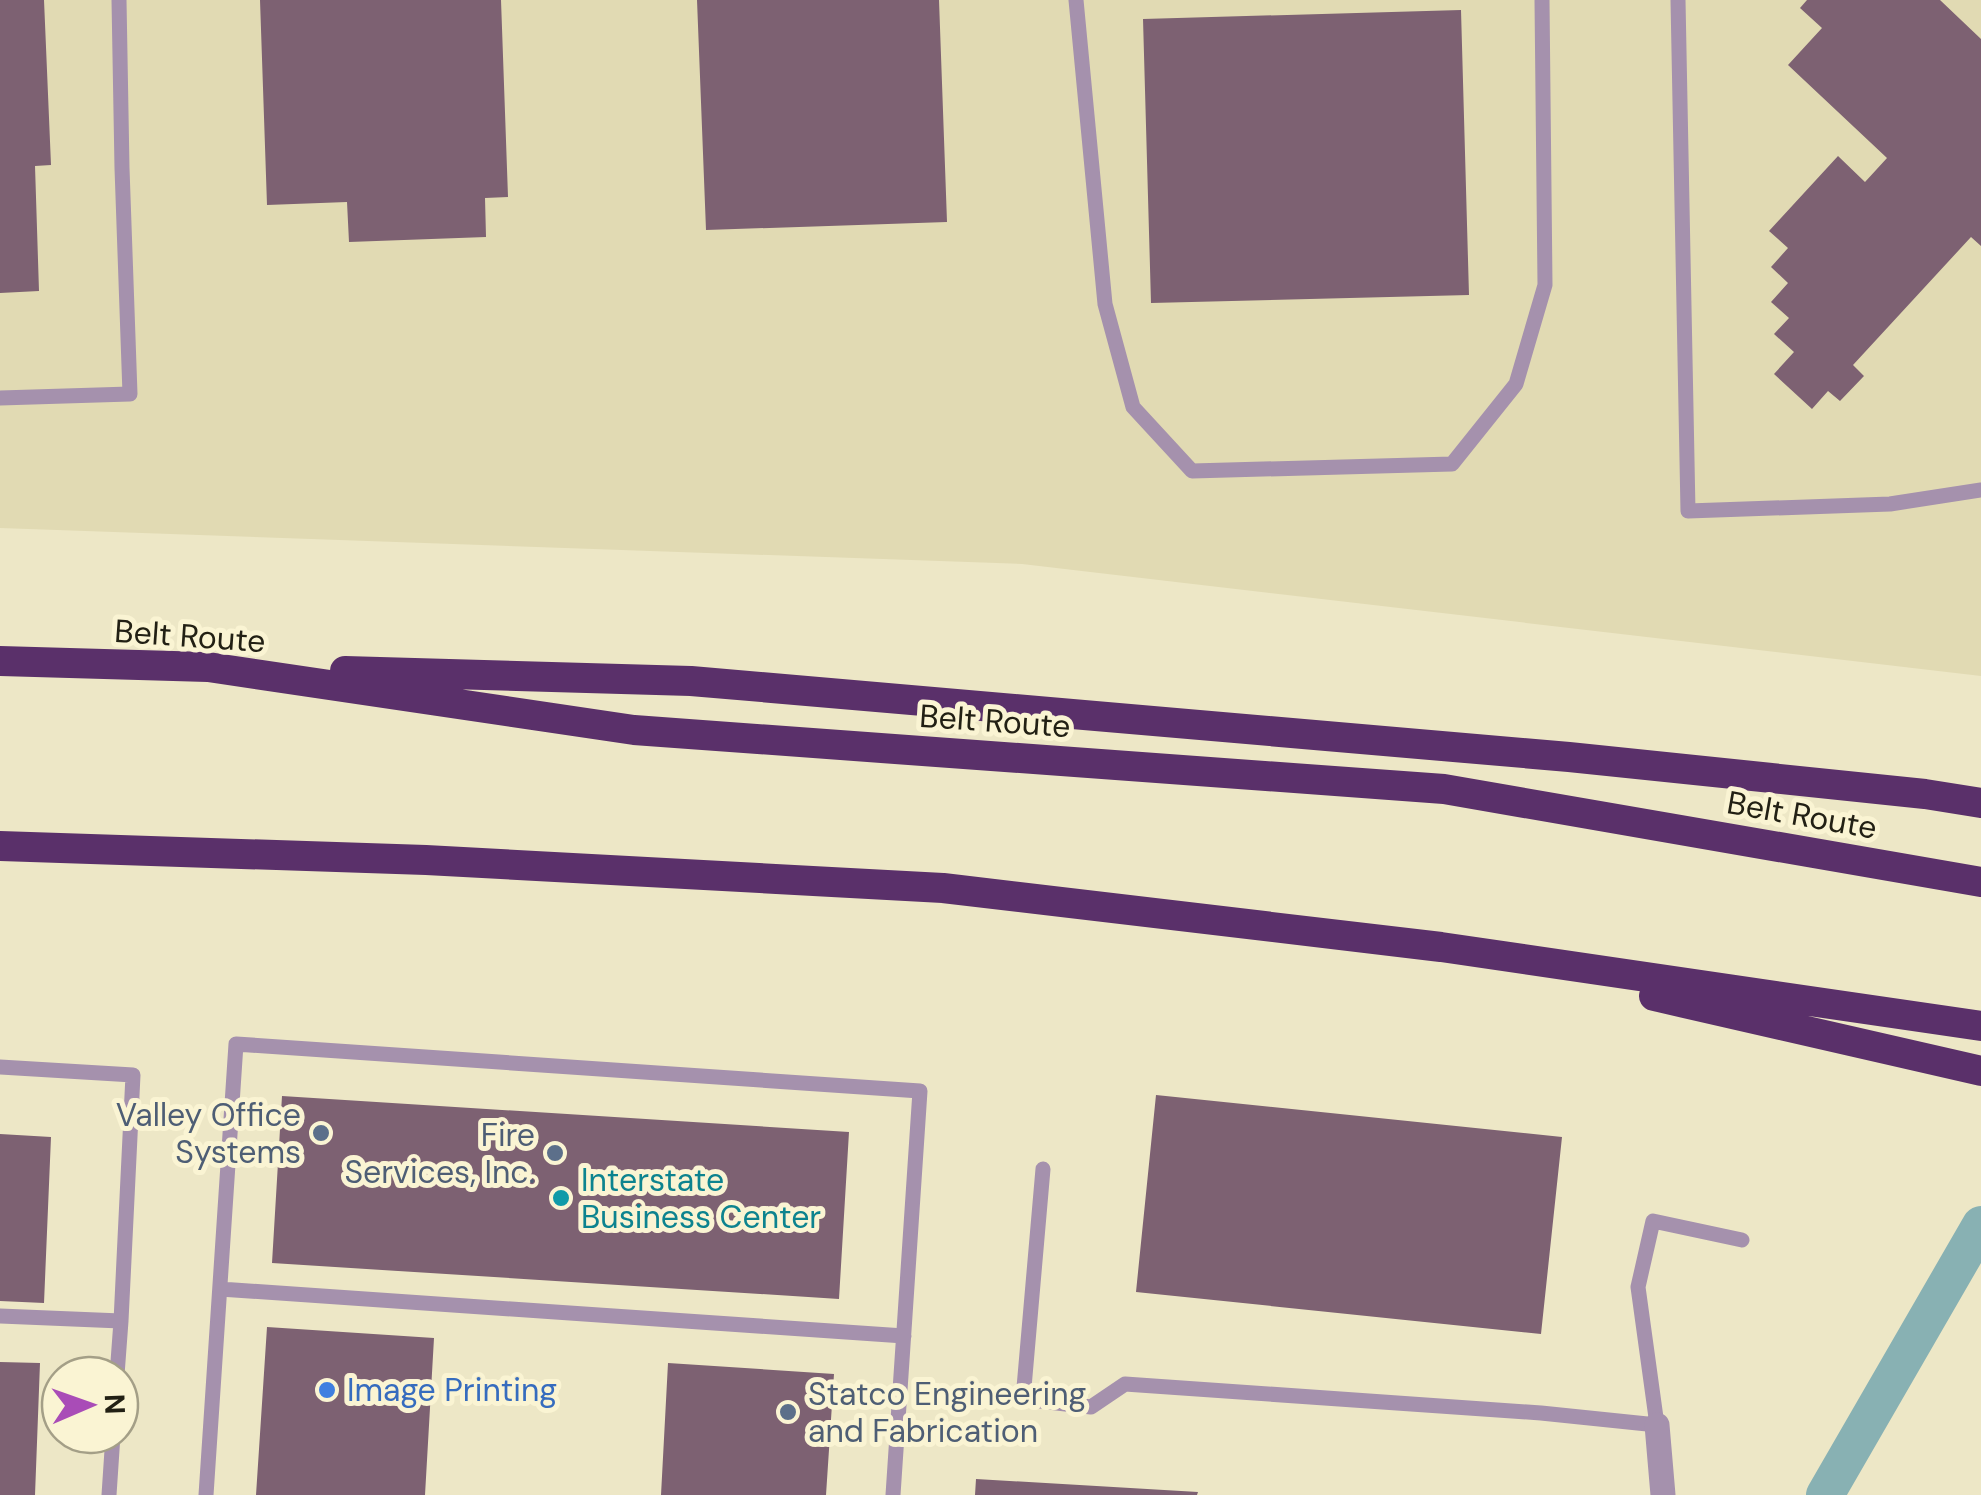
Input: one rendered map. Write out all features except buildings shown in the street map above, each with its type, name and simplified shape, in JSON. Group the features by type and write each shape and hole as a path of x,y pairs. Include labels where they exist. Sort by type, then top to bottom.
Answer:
{"highway":[{"name":"Belt Route","path":"0,662 208,667 634,730 1444,789 1981,882"},
{"path":"208,667 691,681 1568,756 1981,803"},
{"path":"0,846 426,860 943,888 1441,947 1981,1026"},
{"path":"1441,947 1981,1071"}],"street":[{"path":"1657,1426 1663,1495"}],"lane":[{"path":"0,398 130,394 119,0"},
{"path":"1076,0 1104,304 1133,407 1192,471 1452,464 1516,384 1546,286 1542,0"},
{"path":"1678,0 1688,511 1890,504 1981,490"},
{"path":"206,1495 236,1044 920,1091 893,1495"},
{"path":"0,1067 132,1075 118,1355"},
{"path":"1043,1170 1023,1399 1091,1406 1125,1384 1541,1413 1657,1426 1638,1287 1653,1222 1742,1240"},
{"path":"220,1289 904,1336"},
{"path":"0,1316 120,1320"},
{"path":"109,1495 112,1455"}],"shaded area":[{"path":"0,0 1981,0 1981,676 1022,564 0,528"}],"waterway":[{"path":"1825,1495 1981,1225"}],"place":[{"name":"Valley Office Systems","path":"321,1133"},
{"name":"Fire Services, Inc.","path":"555,1153"},
{"name":"Interstate Business Center","path":"561,1198"},
{"name":"Image Printing","path":"327,1390"},
{"name":"Statco Engineering and Fabrication","path":"788,1412"}]}
